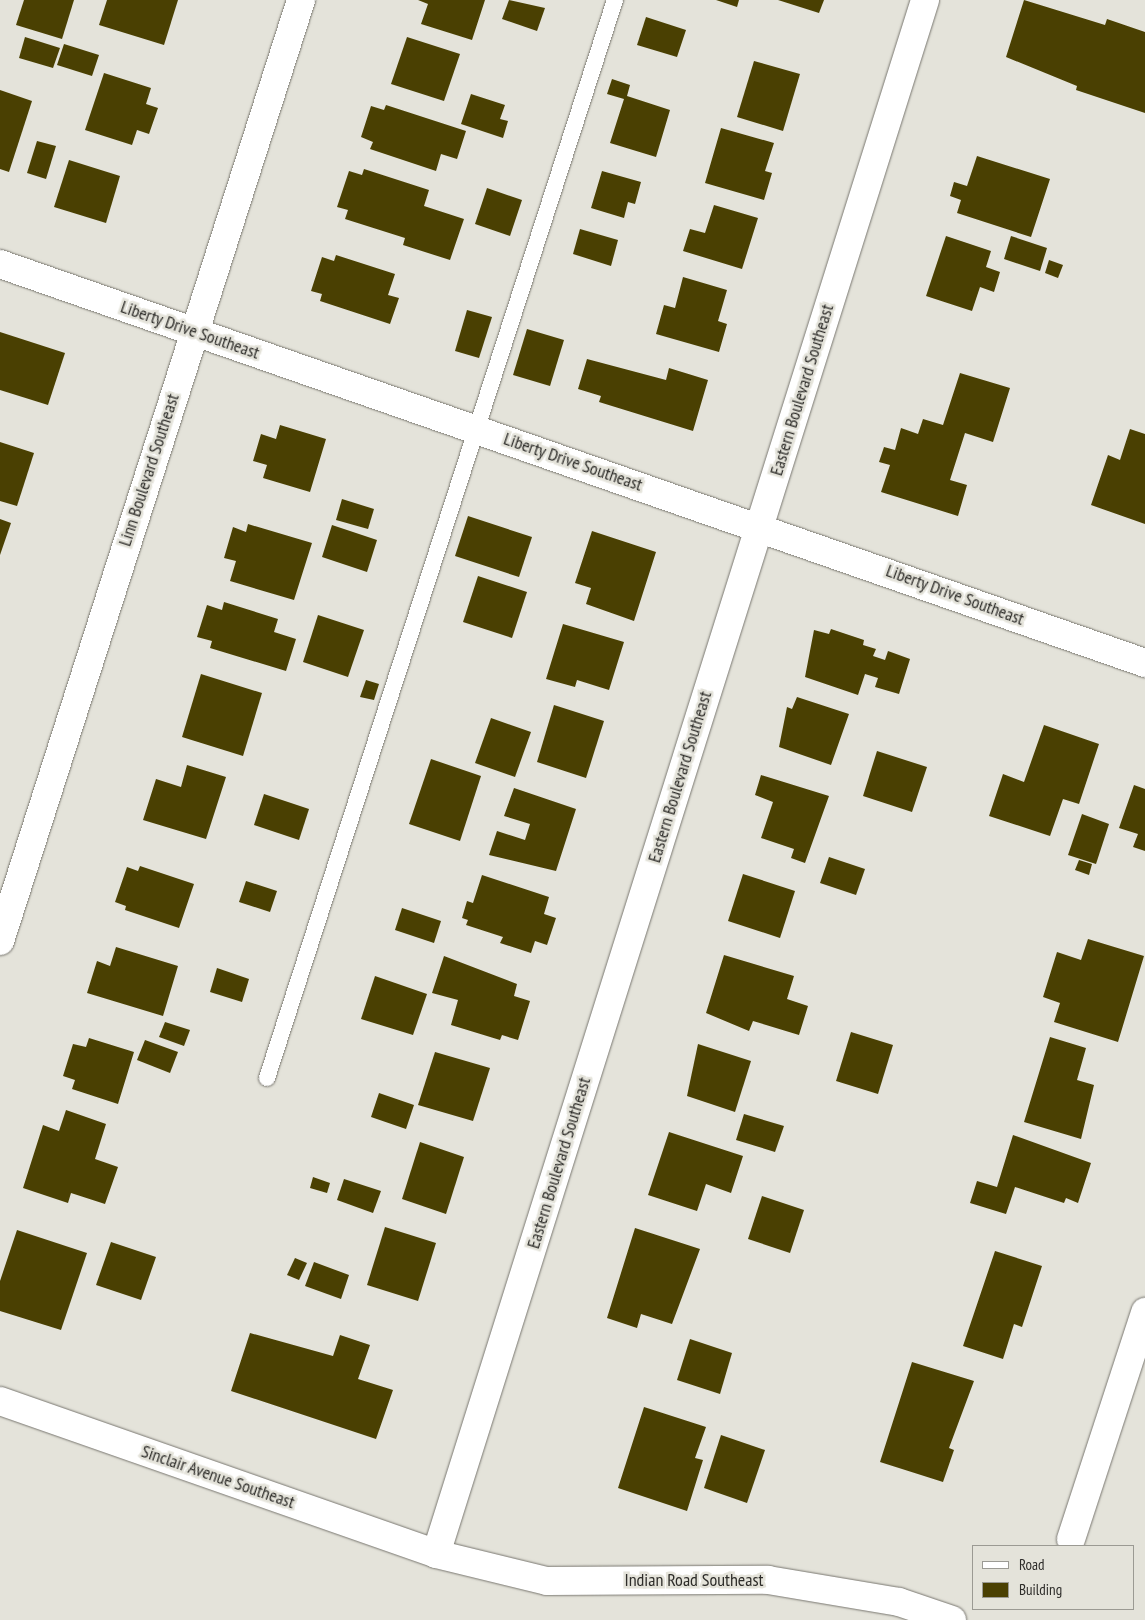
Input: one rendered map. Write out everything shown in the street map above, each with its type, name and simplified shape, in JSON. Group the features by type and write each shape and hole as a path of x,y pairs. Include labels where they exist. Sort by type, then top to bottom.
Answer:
{"street":[{"name":"Linn Boulevard Southeast","path":"0,942 193,332 301,0"},
{"name":"Eastern Boulevard Southeast","path":"436,1554 925,0"},
{"name":"Liberty Drive Southeast","path":"0,264 759,526 1145,663"},
{"path":"1071,1539 1145,1312"},
{"name":"Sinclair Avenue Southeast","path":"0,1401 436,1554"},
{"name":"Indian Road Southeast","path":"436,1554 547,1581 768,1580 899,1602 952,1620"}],"lane":[{"path":"267,1078 479,430 615,0"}],"building":[{"path":"24,0 74,0 62,39 16,25"},
{"path":"107,0 178,0 164,45 99,25"},
{"path":"418,0 485,0 472,40 421,24 428,4"},
{"path":"509,0 545,8 537,31 502,19"},
{"path":"716,0 739,0 737,7"},
{"path":"778,0 824,0 819,13"},
{"path":"1024,0 1105,25 1107,19 1145,32 1145,113 1076,90 1077,86 1006,57"},
{"path":"646,17 686,30 677,57 637,45"},
{"path":"25,37 60,48 53,68 19,58"},
{"path":"407,37 460,54 444,101 391,84"},
{"path":"64,44 99,55 92,76 57,65"},
{"path":"754,61 800,74 783,131 737,117"},
{"path":"104,73 151,88 146,104 158,108 149,134 137,130 132,145 85,130"},
{"path":"612,79 630,85 627,96 670,110 656,157 610,143 624,99 607,94"},
{"path":"0,90 32,101 9,172 0,169"},
{"path":"471,94 505,105 500,119 508,121 503,138 461,124"},
{"path":"386,105 466,131 457,159 441,154 436,171 370,149 373,142 361,137 371,106 384,110"},
{"path":"721,128 774,143 765,171 772,173 764,200 705,183"},
{"path":"37,141 56,146 46,179 27,173"},
{"path":"977,156 1050,179 1031,237 957,213 961,200 950,196 954,182 967,186"},
{"path":"69,160 120,176 106,223 54,207"},
{"path":"364,169 429,190 424,206 464,219 450,260 403,245 405,238 345,219 348,210 337,207 349,171 362,175"},
{"path":"602,171 641,182 635,204 628,202 624,218 591,208"},
{"path":"487,188 522,200 510,236 475,224"},
{"path":"714,205 758,218 742,269 683,251 690,229 705,233"},
{"path":"580,229 618,240 611,266 573,254"},
{"path":"946,236 991,251 986,267 1000,272 994,292 980,287 972,311 926,296"},
{"path":"1011,236 1047,248 1040,271 1004,259"},
{"path":"336,255 395,274 388,295 399,298 390,324 320,301 322,294 311,291 322,257 334,261"},
{"path":"1049,260 1063,265 1058,278 1045,273"},
{"path":"683,277 727,290 718,321 727,324 719,352 656,334 664,305 675,308"},
{"path":"467,310 492,317 479,358 455,351"},
{"path":"527,329 564,340 550,386 513,375"},
{"path":"0,332 65,353 48,405 0,390"},
{"path":"587,359 666,380 669,368 708,380 693,431 599,402 601,396 578,389"},
{"path":"960,373 1010,388 993,442 965,433 950,480 967,485 958,516 881,492 890,465 879,462 884,447 895,450 901,428 918,434 923,419 943,425"},
{"path":"280,425 326,439 310,492 263,478 267,465 253,461 261,434 276,439"},
{"path":"1130,429 1145,434 1145,524 1091,505 1108,455 1120,460"},
{"path":"0,442 34,453 17,506 0,501"},
{"path":"342,499 374,509 368,529 336,520"},
{"path":"468,516 532,537 519,577 455,556"},
{"path":"0,519 11,523 0,555"},
{"path":"248,524 312,543 294,600 230,581 236,561 224,558 233,527 246,532"},
{"path":"332,525 377,540 367,572 322,557"},
{"path":"592,531 656,552 634,621 586,604 591,588 575,583"},
{"path":"478,576 527,592 512,638 463,622"},
{"path":"224,602 278,619 274,632 296,639 286,671 210,648 212,641 197,637 207,605 222,610"},
{"path":"318,615 364,630 348,677 303,662"},
{"path":"563,624 624,642 609,690 577,680 575,687 546,679"},
{"path":"831,629 864,640 863,645 876,649 873,656 885,660 888,651 910,659 899,694 875,687 878,678 865,674 858,695 805,677 814,630 829,634"},
{"path":"201,674 262,693 243,756 182,737"},
{"path":"366,680 379,684 374,700 360,697"},
{"path":"797,697 849,714 831,765 779,747 787,707 792,709"},
{"path":"554,705 604,721 586,778 537,762"},
{"path":"491,718 531,732 515,777 475,763"},
{"path":"1044,725 1099,744 1079,804 1063,799 1050,836 989,816 1003,774 1024,782"},
{"path":"877,751 927,767 912,812 863,796"},
{"path":"431,759 481,776 460,841 409,824"},
{"path":"187,765 226,777 206,839 143,820 156,779 181,787"},
{"path":"761,775 829,796 805,863 791,858 794,849 761,838 773,802 755,795"},
{"path":"1134,785 1145,789 1145,851 1133,847 1138,834 1119,828"},
{"path":"514,788 576,809 556,871 489,855 497,831 525,840 530,824 504,816"},
{"path":"264,794 309,809 299,840 254,825"},
{"path":"1082,814 1109,824 1096,864 1068,855"},
{"path":"829,857 865,869 856,895 820,883"},
{"path":"1079,860 1092,864 1089,875 1075,870"},
{"path":"140,866 194,884 179,928 125,910 126,906 115,902 127,867 138,871"},
{"path":"743,874 795,891 780,938 728,921"},
{"path":"482,875 549,897 544,914 556,918 547,945 535,941 531,953 500,943 503,937 466,925 468,920 462,918 467,901 473,903"},
{"path":"246,881 277,891 270,912 239,902"},
{"path":"402,908 441,921 434,943 395,930"},
{"path":"1088,939 1144,956 1118,1042 1054,1022 1060,1003 1043,997 1057,952 1081,960"},
{"path":"116,947 178,966 163,1016 87,993 97,961 110,966"},
{"path":"724,955 794,976 787,999 808,1006 799,1035 753,1021 749,1031 706,1013"},
{"path":"444,956 517,984 514,996 530,1001 518,1040 502,1035 500,1040 451,1025 458,1000 432,993"},
{"path":"217,968 249,979 242,1002 210,992"},
{"path":"375,976 427,994 413,1035 361,1019"},
{"path":"165,1022 190,1030 184,1046 159,1037"},
{"path":"851,1032 893,1045 878,1094 836,1081"},
{"path":"1050,1037 1086,1048 1077,1080 1094,1085 1081,1139 1024,1122"},
{"path":"89,1038 134,1052 118,1104 72,1089 75,1080 63,1076 73,1044 86,1047"},
{"path":"145,1040 178,1052 170,1073 137,1060"},
{"path":"698,1044 751,1061 735,1112 687,1096"},
{"path":"435,1052 490,1068 473,1121 418,1105"},
{"path":"379,1093 414,1105 406,1129 371,1117"},
{"path":"66,1110 106,1124 95,1159 118,1167 105,1204 71,1193 68,1203 23,1188 43,1125 59,1131"},
{"path":"744,1114 784,1126 775,1152 736,1140"},
{"path":"669,1132 743,1156 731,1193 706,1184 697,1211 648,1195"},
{"path":"1013,1135 1091,1163 1078,1203 1066,1198 1064,1203 1015,1187 1006,1214 970,1203 977,1181 997,1187"},
{"path":"420,1142 464,1157 446,1214 402,1199"},
{"path":"313,1177 330,1183 327,1193 310,1188"},
{"path":"344,1179 381,1191 373,1213 337,1200"},
{"path":"762,1196 804,1210 790,1253 748,1239"},
{"path":"385,1227 436,1243 418,1301 367,1285"},
{"path":"635,1228 700,1249 672,1324 641,1314 637,1328 607,1318"},
{"path":"17,1230 87,1253 61,1330 0,1311 0,1281"},
{"path":"111,1242 156,1257 141,1300 96,1285"},
{"path":"995,1251 1042,1266 1022,1327 1014,1324 1003,1359 963,1346"},
{"path":"295,1258 307,1263 299,1280 287,1275"},
{"path":"314,1262 349,1275 341,1299 305,1286"},
{"path":"250,1333 333,1356 340,1335 370,1345 358,1379 393,1390 376,1439 231,1391"},
{"path":"690,1339 732,1353 720,1394 677,1380"},
{"path":"912,1362 974,1381 949,1448 954,1450 943,1482 880,1462"},
{"path":"644,1407 706,1427 695,1458 703,1460 687,1511 618,1488"},
{"path":"721,1435 765,1450 747,1503 704,1488"}]}
